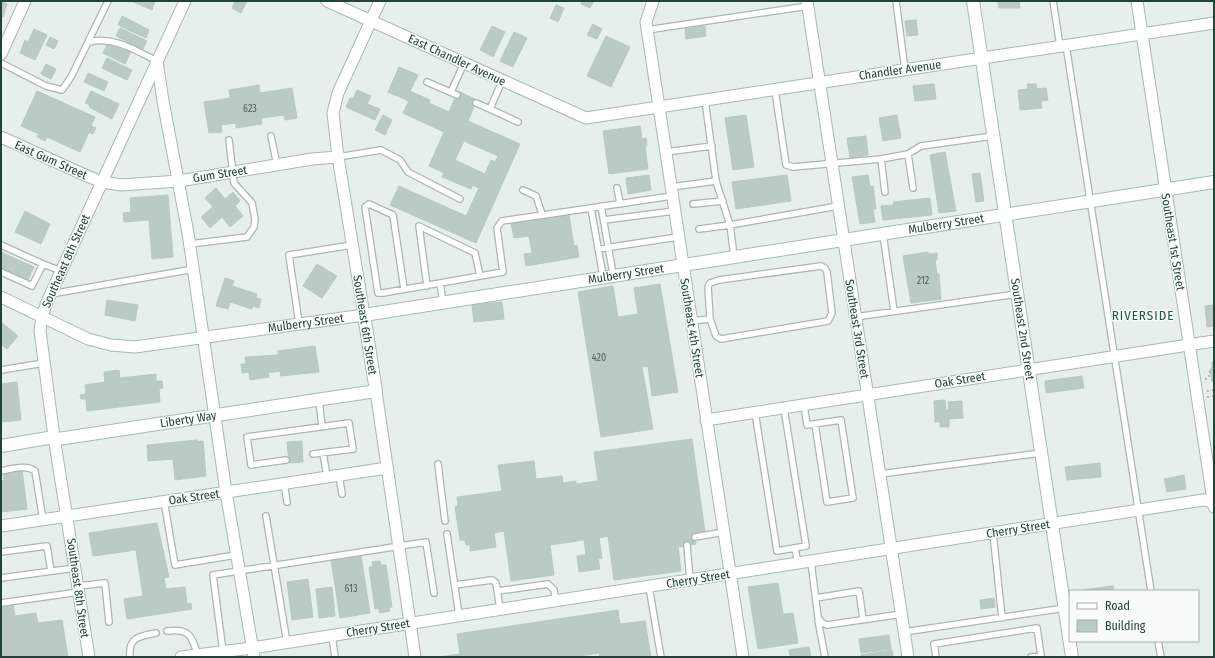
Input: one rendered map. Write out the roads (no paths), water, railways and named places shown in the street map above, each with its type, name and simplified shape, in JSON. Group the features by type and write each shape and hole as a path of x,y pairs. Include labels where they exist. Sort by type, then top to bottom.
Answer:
{"street":[{"path":"1,54 25,1"},
{"name":"Southeast 8th Street","path":"88,657 44,363 40,331 42,316 50,294 185,1"},
{"name":"East Chandler Avenue","path":"327,1 586,118"},
{"name":"Southeast 6th Street","path":"380,1 338,93 334,106 334,122 338,157 400,545 415,657"},
{"name":"Southeast 4th Street","path":"653,1 646,18 647,30 743,657"},
{"name":"Southeast 2nd Street","path":"973,1 1069,636"},
{"name":"Southeast 1st Street","path":"1137,1 1214,503"},
{"name":"Southeast 3rd Street","path":"808,4 908,657"},
{"name":"Chandler Avenue","path":"586,118 1214,23"},
{"path":"158,61 163,101 190,244 214,415 253,653"},
{"name":"East Gum Street","path":"1,137 102,182"},
{"name":"Gum Street","path":"102,182 121,185 179,181 338,157"},
{"name":"Mulberry Street","path":"1,297 88,339 110,345 135,347 364,315 682,263 1005,216 1214,182"},
{"name":"Oak Street","path":"706,420 1214,341"},
{"name":"Liberty Way","path":"1,446 54,437 58,439 376,391"},
{"name":"Oak Street","path":"1,526 387,468"},
{"name":"Cherry Street","path":"181,657 223,652 253,653 287,643 500,609 891,550 1203,500 1214,503"},
{"name":"Southeast 2nd Street","path":"1070,642 1072,657"}],"lane":[{"path":"1,63 46,86 62,90 71,76 108,1"},
{"path":"896,1 905,70"},
{"path":"1053,1 1063,46 1090,202 1151,590"},
{"path":"647,30 808,4"},
{"path":"88,42 100,39 111,40 158,61"},
{"path":"427,82 454,93 464,63"},
{"path":"490,109 502,80"},
{"path":"775,90 786,165 793,167 881,159 908,154 921,146 993,136"},
{"path":"706,100 716,181 730,225 734,256"},
{"path":"476,103 518,122"},
{"path":"271,136 277,165"},
{"path":"190,244 247,237 252,232 255,219 252,203 234,183 229,140"},
{"path":"666,152 712,146"},
{"path":"338,157 381,150 400,160 408,172 460,199"},
{"path":"908,154 913,188"},
{"path":"881,159 885,192"},
{"path":"404,290 393,215 369,204 365,207 378,293 404,290 502,272 497,228 502,221 620,203 716,181"},
{"path":"617,188 620,203"},
{"path":"523,190 536,196 542,214"},
{"path":"693,204 723,201"},
{"path":"602,206 608,247 608,275"},
{"path":"699,229 838,206"},
{"path":"591,208 598,249 608,275"},
{"path":"604,220 674,211"},
{"path":"427,286 419,226 476,253 480,276"},
{"path":"882,234 894,311"},
{"path":"598,249 678,237"},
{"path":"299,323 289,254 352,245"},
{"path":"4,249 27,260 61,271"},
{"path":"5,272 32,286 42,264"},
{"path":"821,266 825,268 827,272 832,313 828,321 721,338 716,336 710,319 708,292 710,283 718,280 821,266"},
{"path":"50,294 194,269"},
{"path":"440,283 443,302"},
{"path":"855,317 1017,294"},
{"path":"691,320 710,319"},
{"path":"1,370 44,363"},
{"path":"319,400 322,427"},
{"path":"804,405 807,425 842,420 853,498 827,502 815,424"},
{"path":"755,412 776,551 806,546 784,408"},
{"path":"286,460 251,465 247,437 349,423 353,449 313,454"},
{"path":"880,474 1041,452"},
{"path":"323,453 327,476"},
{"path":"438,464 446,521"},
{"path":"1,471 26,467 35,470 43,520"},
{"path":"339,474 342,494"},
{"path":"284,483 287,502"},
{"path":"164,502 175,565 236,555"},
{"path":"266,516 273,566 287,643"},
{"path":"695,537 724,532"},
{"path":"993,533 1002,618"},
{"path":"447,534 459,616"},
{"path":"223,652 213,575 426,542 434,593"},
{"path":"687,545 690,580"},
{"path":"1,552 47,546 51,571"},
{"path":"795,548 798,564"},
{"path":"812,562 818,617 825,657"},
{"path":"1,578 75,568"},
{"path":"455,585 492,580 496,583 498,590 500,609"},
{"path":"1,603 105,583 109,622"},
{"path":"498,590 548,584 554,590 556,601"},
{"path":"649,587 661,657"},
{"path":"816,598 859,591 863,619"},
{"path":"904,632 1065,608"},
{"path":"818,617 822,623 827,625 902,614"},
{"path":"936,657 934,644 1037,628 1041,656 1031,657"},
{"path":"167,631 179,629 186,632 193,641 198,655"},
{"path":"130,657 132,642 138,636 156,633"},
{"path":"332,636 335,657"},
{"path":"1158,642 1161,657"}],"district":[{"name":"RIVERSIDE","path":"1143,315"}]}
